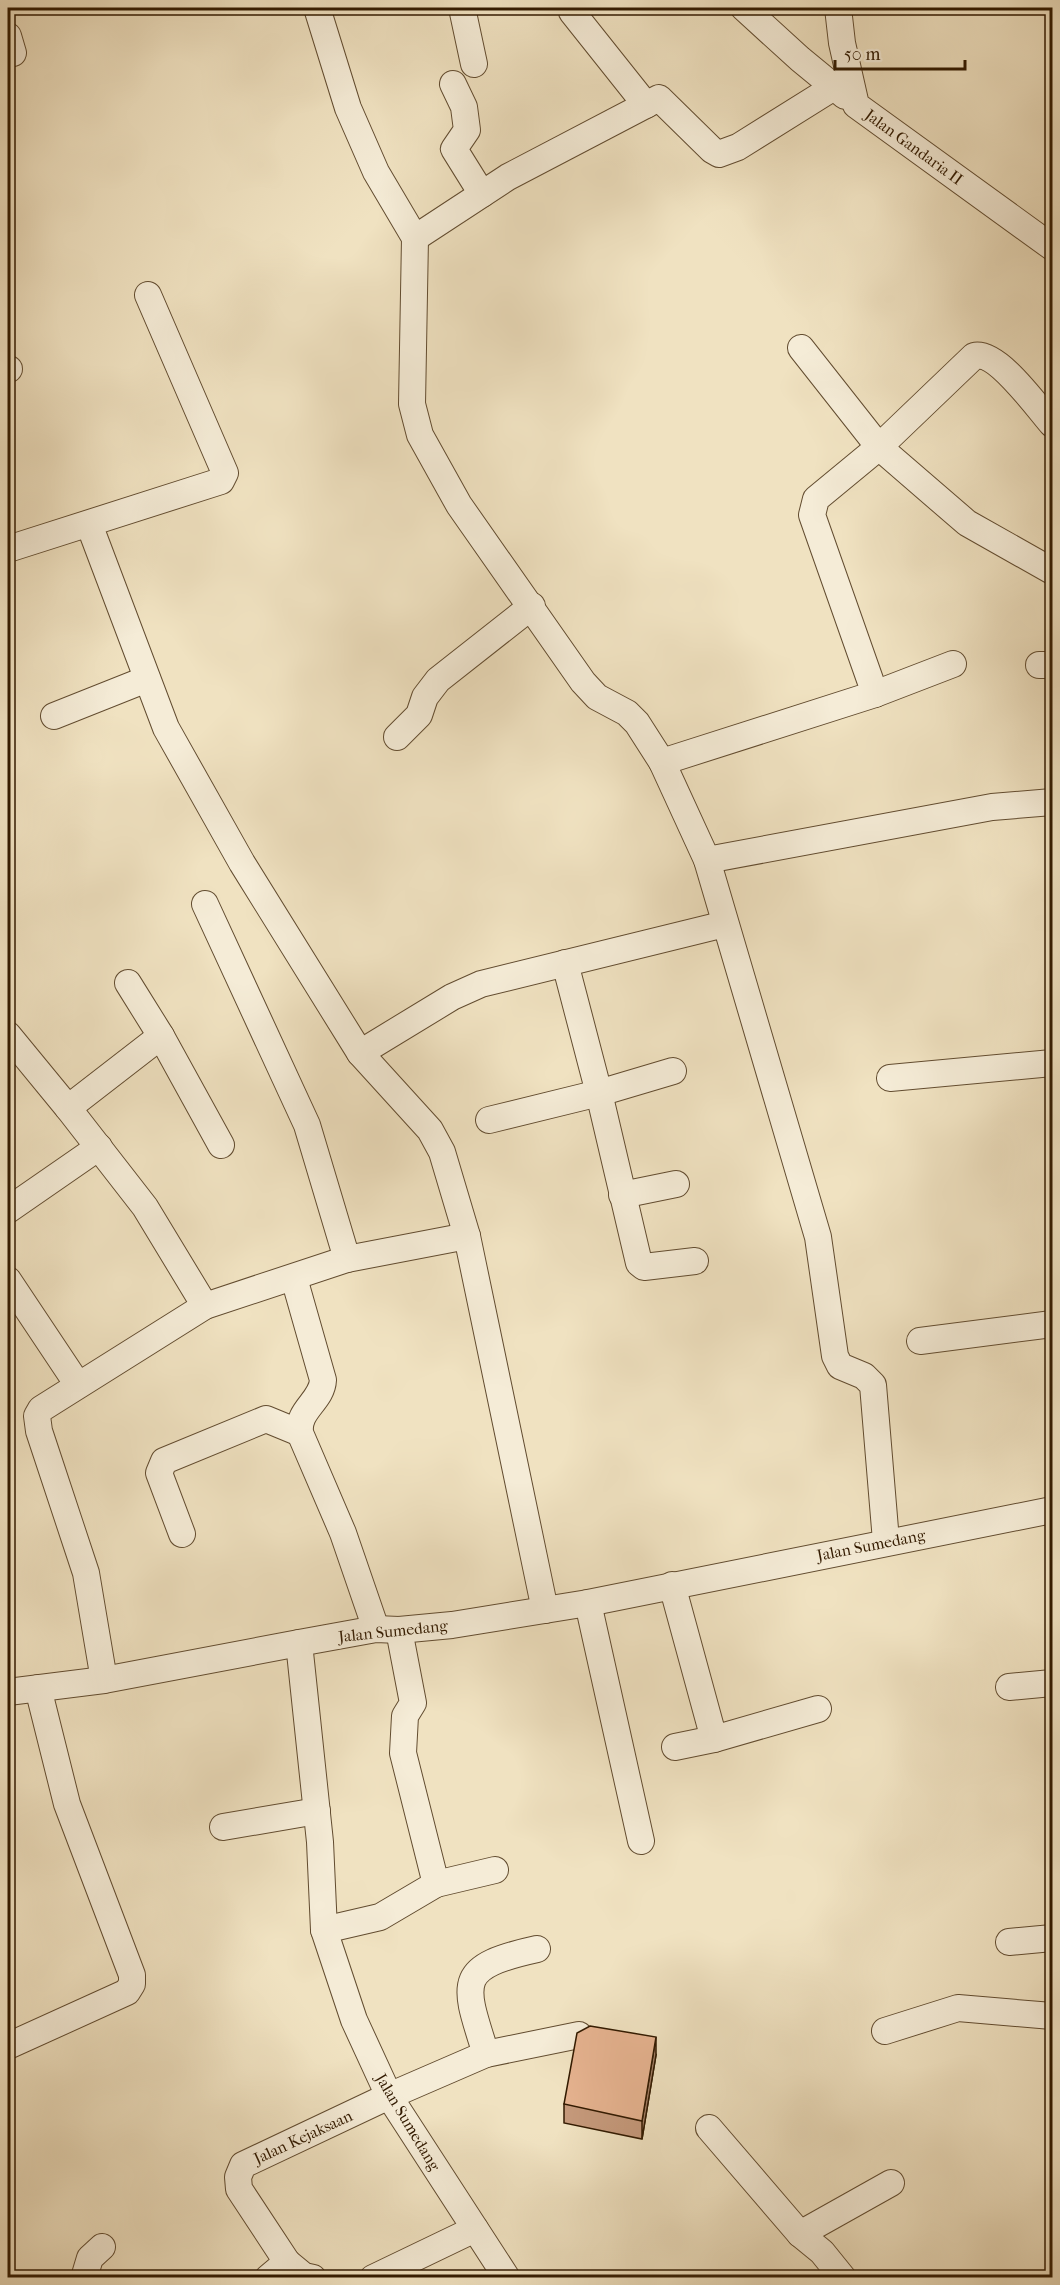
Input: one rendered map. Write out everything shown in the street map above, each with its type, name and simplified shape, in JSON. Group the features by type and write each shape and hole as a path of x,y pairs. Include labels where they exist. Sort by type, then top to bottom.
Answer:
{"street":[{"path":"317,8 348,108 376,172 415,237 412,404 420,435 459,505 532,606 583,682 597,696 627,713 637,723 662,762 708,860 818,1237 835,1356 840,1366 864,1376 873,1385 886,1541"},
{"path":"462,8 474,64"},
{"path":"744,8 856,105"},
{"name":"Jalan Gandaria II","path":"838,8 842,43 856,105 1053,247"},
{"path":"573,12 646,105"},
{"path":"453,84 464,108 467,130 454,149 482,194"},
{"path":"415,237 508,177 658,98 719,154 738,147 834,87"},
{"path":"8,549 221,482 225,473 148,295"},
{"path":"801,348 879,447 967,524 1053,571"},
{"path":"875,694 812,515 812,507 816,499 879,447 974,356 982,354 1006,371 1053,424"},
{"path":"89,524 165,728 230,842 360,1053 437,1141 467,1236 545,1610"},
{"path":"397,737 419,715 425,697 438,680 532,606"},
{"path":"662,762 875,694 953,664"},
{"path":"54,716 147,679"},
{"path":"708,860 992,807 1053,802"},
{"path":"205,904 307,1125 347,1259"},
{"path":"360,1053 452,997 481,984 725,924"},
{"path":"565,963 599,1093 639,1263 644,1267 695,1261"},
{"path":"128,983 161,1036 221,1145"},
{"path":"8,1035 145,1206 205,1306"},
{"path":"68,1108 161,1036"},
{"path":"890,1078 1053,1063"},
{"path":"489,1120 599,1093 672,1071"},
{"path":"8,1210 99,1147"},
{"path":"622,1195 676,1184"},
{"path":"104,1680 86,1573 37,1423 41,1409 205,1306 347,1259 467,1236"},
{"path":"294,1278 323,1380 319,1394 301,1418 300,1433 388,1630 413,1703 405,1716 403,1753 435,1884"},
{"path":"8,1280 78,1385"},
{"path":"920,1341 1053,1324"},
{"path":"182,1534 159,1473 164,1461 266,1419 275,1420 300,1433"},
{"name":"Jalan Sumedang","path":"507,2277 389,2096 354,2020 324,1930 317,1811 299,1643 588,1604 886,1541 1053,1510"},
{"path":"672,1585 714,1739"},
{"path":"588,1604 641,1841"},
{"path":"8,1692 104,1680 299,1643"},
{"path":"1009,1687 1053,1683"},
{"path":"8,2046 127,1992 132,1984 132,1975 67,1804 38,1688"},
{"path":"675,1747 714,1739 818,1709"},
{"path":"223,1827 317,1811"},
{"path":"324,1930 380,1917 435,1884 495,1870"},
{"path":"1009,1942 1053,1938"},
{"path":"486,2054 472,2009 469,1990 474,1976 480,1967 503,1956 537,1948"},
{"path":"885,2031 958,2008 1053,2016"},
{"path":"389,2096 486,2054 579,2035"},
{"name":"Jalan Kejaksaan","path":"278,2270 239,2189 238,2177 243,2165 389,2096"},
{"path":"709,2128 800,2234 822,2252 843,2277"},
{"path":"800,2234 891,2183"},
{"path":"373,2277 474,2229"},
{"path":"84,2277 90,2258 102,2247"},
{"path":"278,2270 313,2277"}],"building":[{"path":"590,2026 656,2037 642,2121 564,2104 577,2033"}]}
